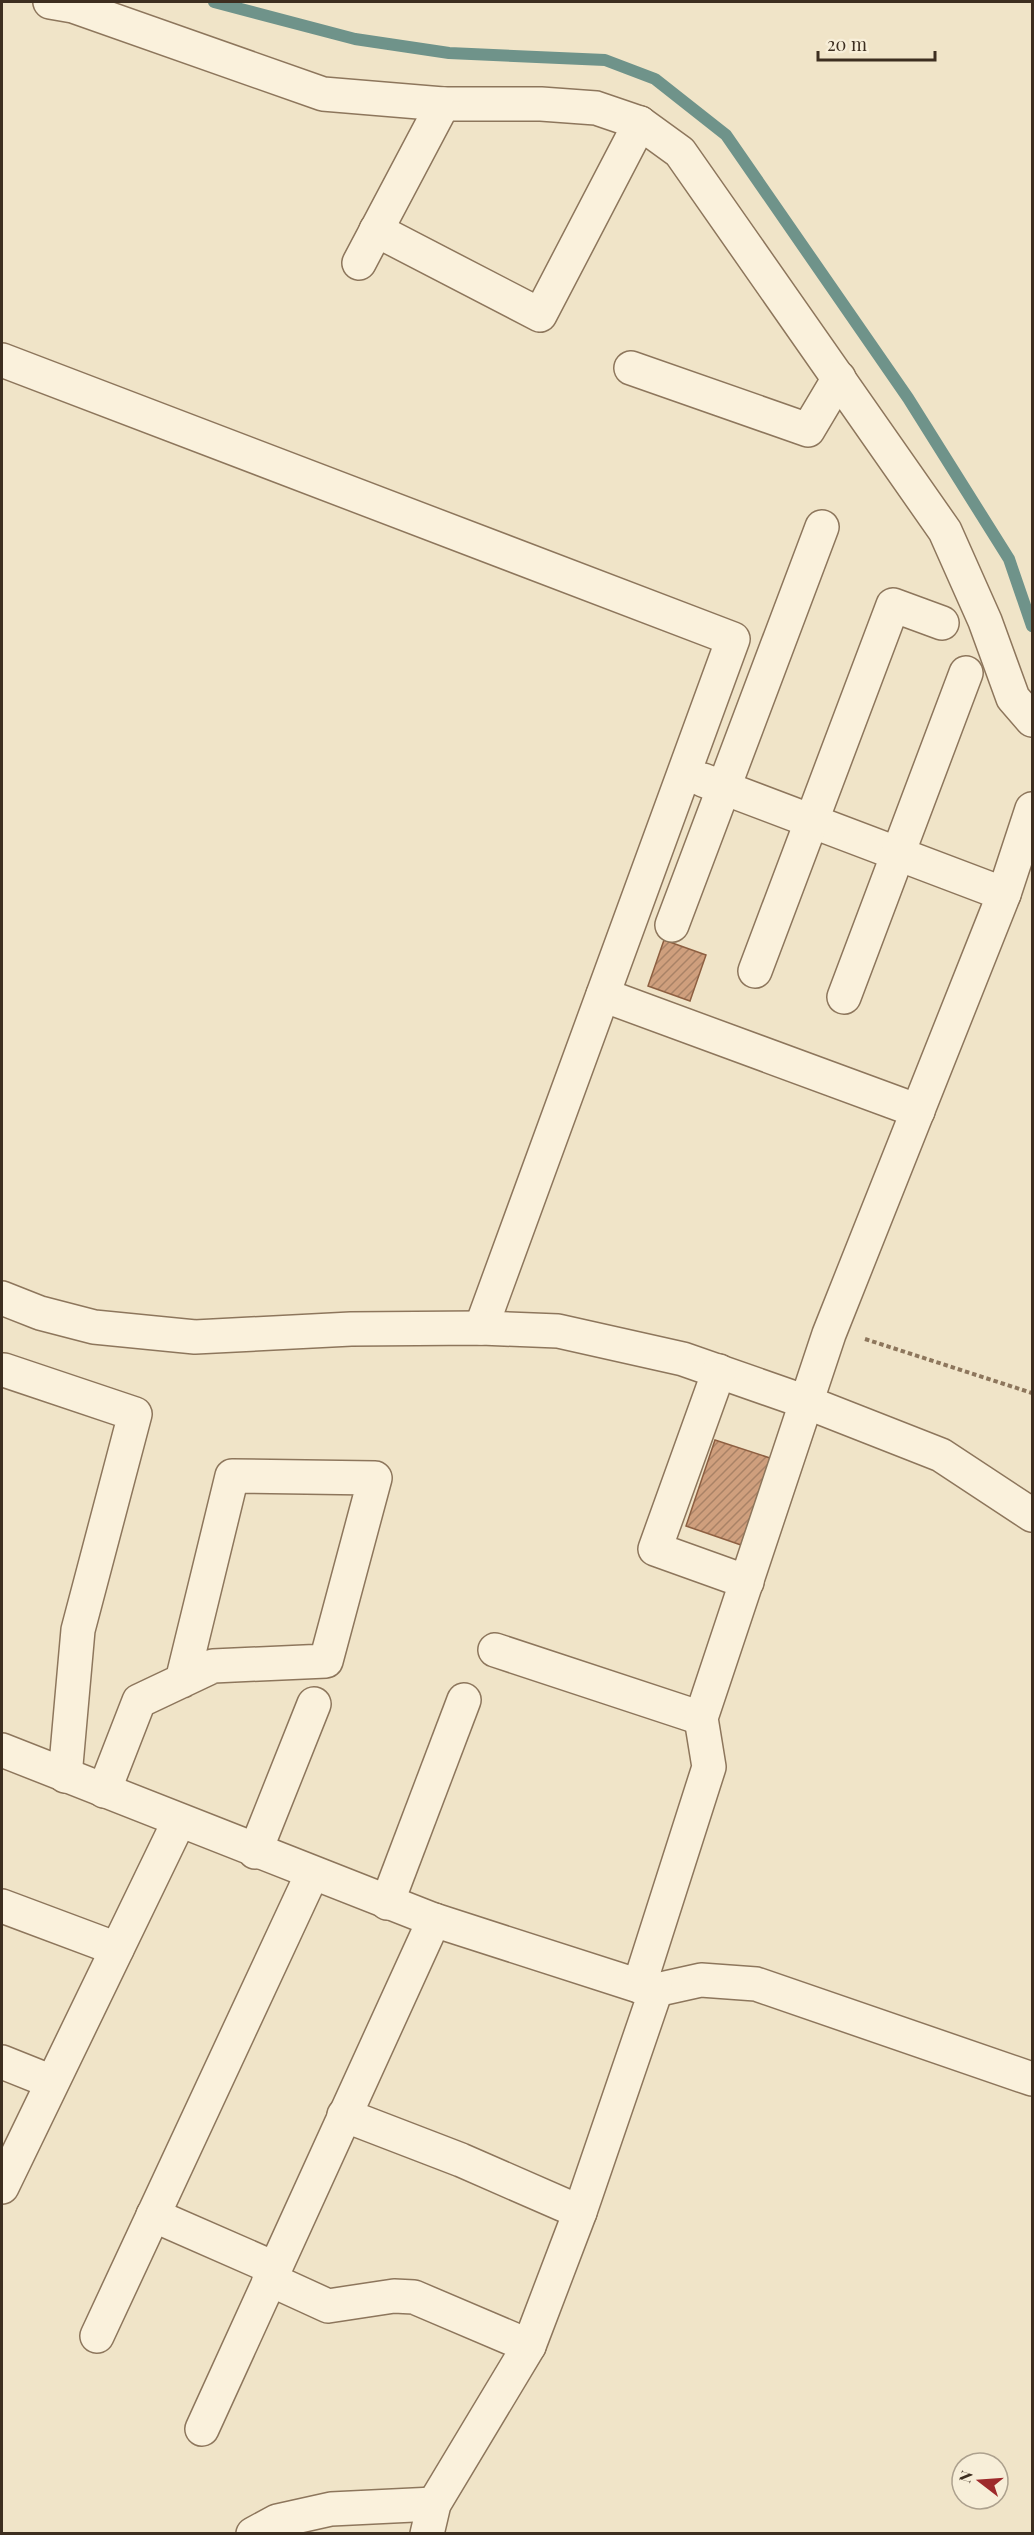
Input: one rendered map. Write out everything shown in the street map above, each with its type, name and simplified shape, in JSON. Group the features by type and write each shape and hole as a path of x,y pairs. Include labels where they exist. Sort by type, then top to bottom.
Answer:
{"street":[{"path":"50,2 73,6 323,94 443,104 541,104 596,108 640,123 680,152 945,531 985,621 1013,698 1032,720"},
{"path":"359,263 443,104"},
{"path":"376,230 540,315 640,123"},
{"path":"2,360 733,639 481,1328"},
{"path":"631,368 808,430 839,378"},
{"path":"672,925 822,527"},
{"path":"755,971 893,605 942,623"},
{"path":"844,997 966,673"},
{"path":"684,773 1004,894"},
{"path":"253,2534 277,2521 331,2509 430,2519 529,2346 580,2212 648,1988 709,1767 701,1718 832,1328 1004,894 1032,809"},
{"path":"603,995 918,1111"},
{"path":"2,1298 40,1313 94,1327 195,1337 351,1329 481,1328 558,1331 683,1359 806,1402 941,1455 1032,1515"},
{"path":"4,1370 135,1414 78,1630 65,1776"},
{"path":"718,1371 655,1549 747,1582"},
{"path":"104,1791 139,1701 182,1681 213,1666 326,1661 375,1478 232,1476 182,1681"},
{"path":"495,1650 701,1718"},
{"path":"387,1903 464,1700"},
{"path":"255,1852 314,1704"},
{"path":"2,1750 255,1852 434,1920 648,1988 701,1980 756,1983 1032,2079"},
{"path":"2,2187 179,1821"},
{"path":"97,2337 312,1874"},
{"path":"2,1906 117,1949"},
{"path":"202,2429 434,1920"},
{"path":"2,2062 52,2082"},
{"path":"344,2115 461,2160 580,2212"},
{"path":"153,2215 272,2274 328,2306 394,2296 414,2297 529,2346"}],"path":[{"path":"832,1328 1032,1393"}],"building":[{"path":"664,940 706,955 690,1001 648,986"},
{"path":"715,1440 770,1458 741,1545 686,1526"}],"waterway":[{"path":"214,2 355,39 449,53 605,60 655,79 726,135 908,398 1009,559 1032,626"}]}
